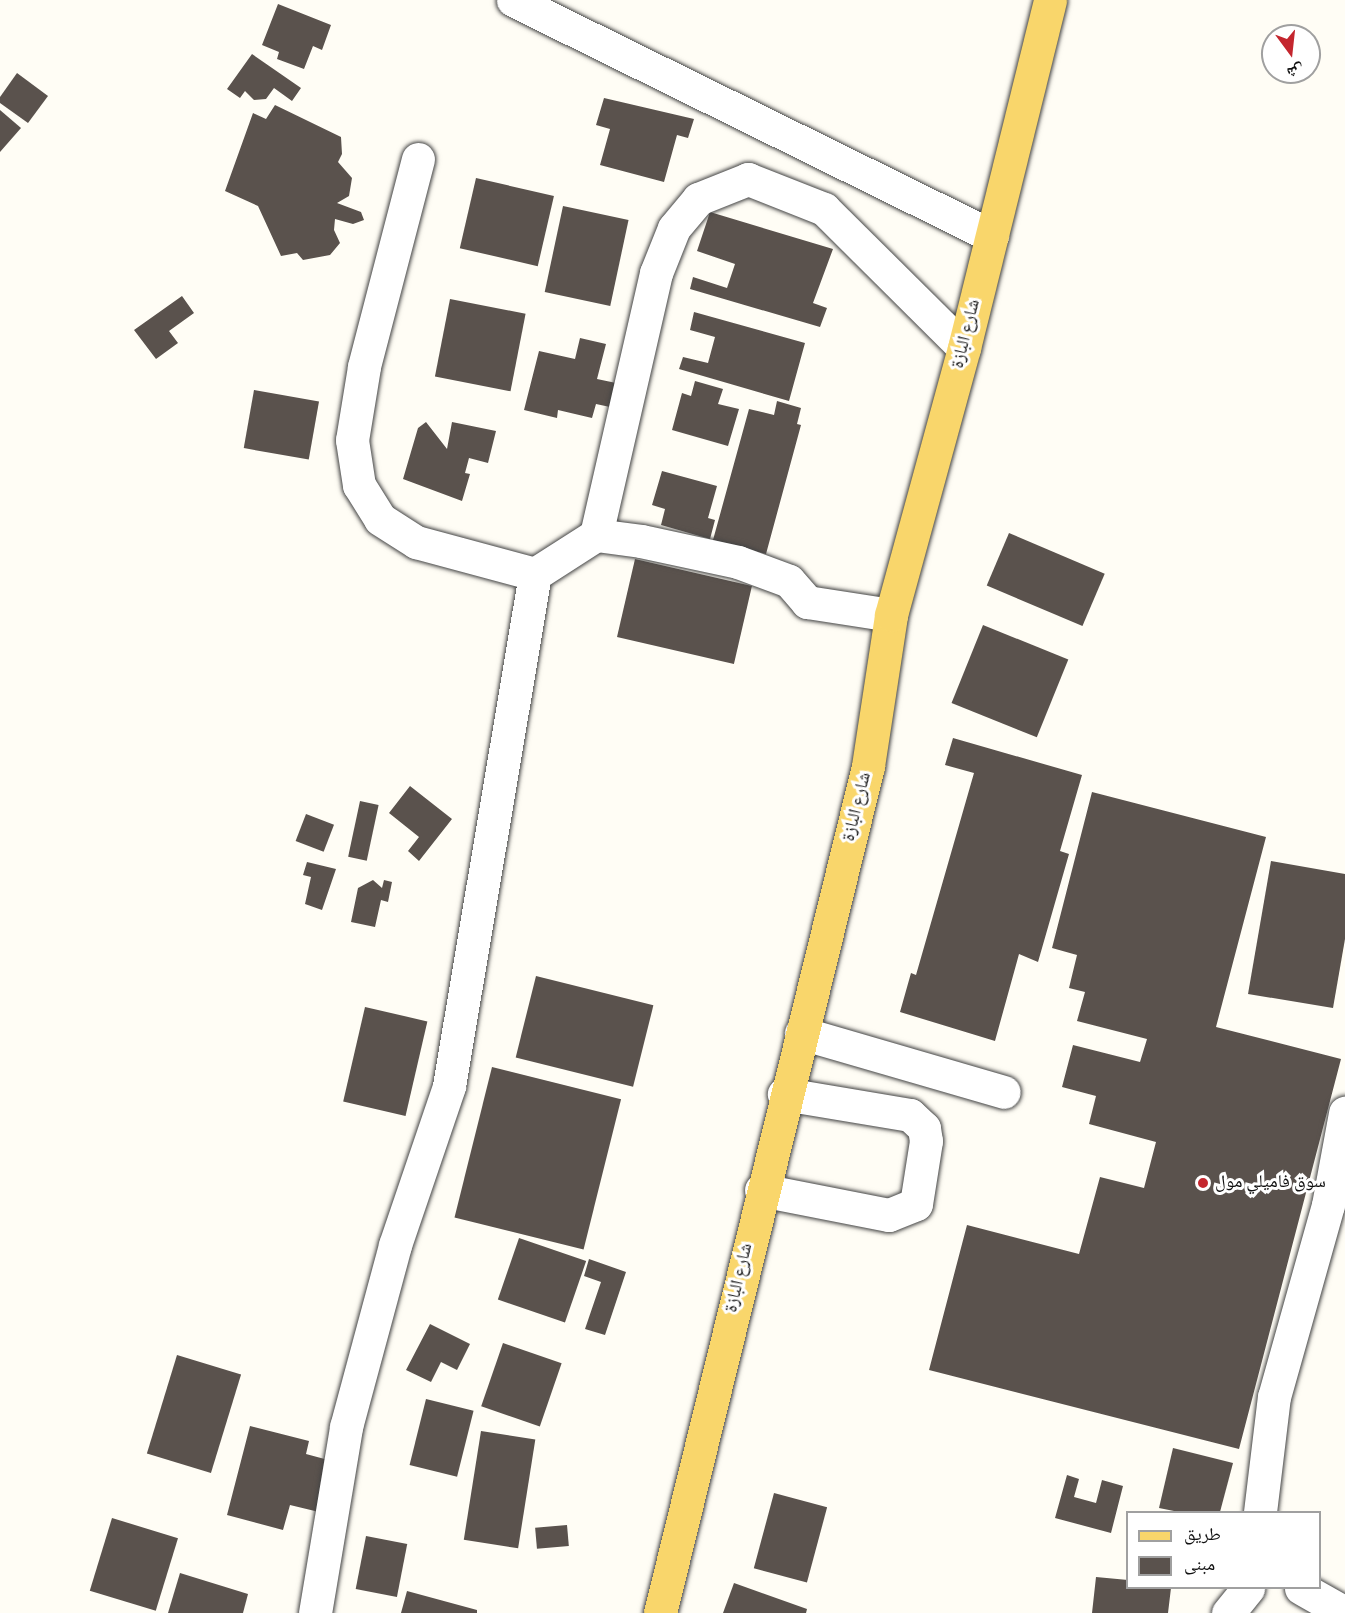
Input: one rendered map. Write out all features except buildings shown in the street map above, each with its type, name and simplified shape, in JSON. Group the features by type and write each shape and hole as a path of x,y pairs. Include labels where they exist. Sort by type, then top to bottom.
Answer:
{"main road":[{"name":"شارع البازة","path":"660,1613 784,1094 868,766 891,615 964,348 1050,0"}],"street":[{"path":"513,0 992,236"},
{"path":"418,159 364,367 352,440 359,485 380,519 416,542 534,574 596,535 738,562 789,581 807,602 891,615"},
{"path":"596,535 656,273 674,228 698,199 748,179 824,210 964,348"},
{"path":"315,1613 346,1427 395,1245 449,1086 534,574"},
{"path":"801,1033 1004,1092"},
{"path":"761,1190 890,1215 916,1204 926,1141 924,1128 910,1115 784,1094"},
{"path":"1260,1511 1274,1397 1328,1205 1345,1113"},
{"path":"1228,1613 1246,1589"},
{"path":"1304,1589 1345,1613"}],"place":[{"name":"سوق فاميلي مول","path":"1203,1183"}]}
